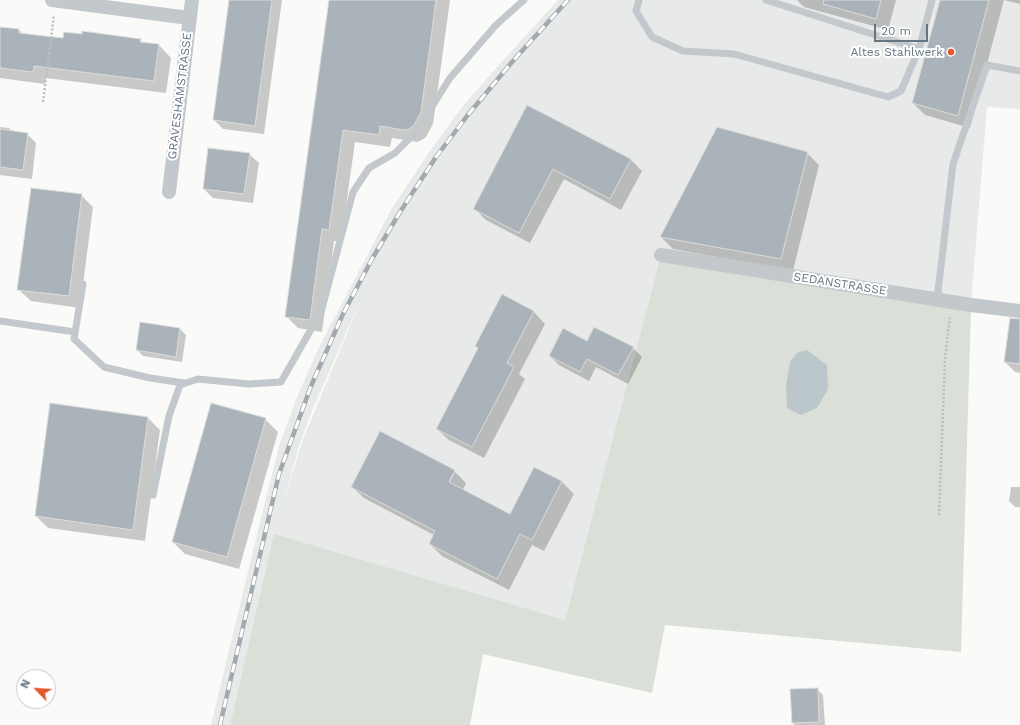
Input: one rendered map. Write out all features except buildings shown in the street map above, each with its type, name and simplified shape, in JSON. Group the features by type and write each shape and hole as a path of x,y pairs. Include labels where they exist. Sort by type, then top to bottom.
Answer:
{"street":[{"path":"52,0 189,18"},
{"name":"GRAVESHAMSTRASSE","path":"169,192 192,0"},
{"name":"SEDANSTRASSE","path":"661,255 937,300 1020,310"}],"lane":[{"path":"153,495 169,416 180,385 198,379 249,384 281,382 321,312 353,192 369,168 394,153 416,132 450,78 496,25 524,0"},
{"path":"639,0 636,11 652,37 683,51 734,54 888,97 902,91 919,49 932,0"},
{"path":"766,0 919,49"},
{"path":"937,300 953,164 987,65 1020,72"},
{"path":"83,284 74,339 104,368 184,384"},
{"path":"0,322 75,332"}],"path":[{"path":"43,102 54,20"},
{"path":"939,516 945,359 952,302"}],"shaded area":[{"path":"558,0 1020,0 1020,109 987,107 971,305 661,255 565,620 274,535 230,725 211,725 279,446 297,397 319,347 391,210 429,152 463,106","holes":["359,305 303,439 284,501 299,446 311,413"]},
{"path":"661,255 971,305 961,652 665,625 652,693 483,654 470,725 230,725 274,534 565,620"},
{"path":"807,350 827,365 828,389 817,408 801,415 787,408 786,386 790,362 797,353"}],"railway":[{"path":"220,725 279,474 311,386 343,314 372,259 400,212 436,157 467,116 512,62 568,0"}],"place":[{"name":"Altes Stahlwerk","path":"951,52"}]}
